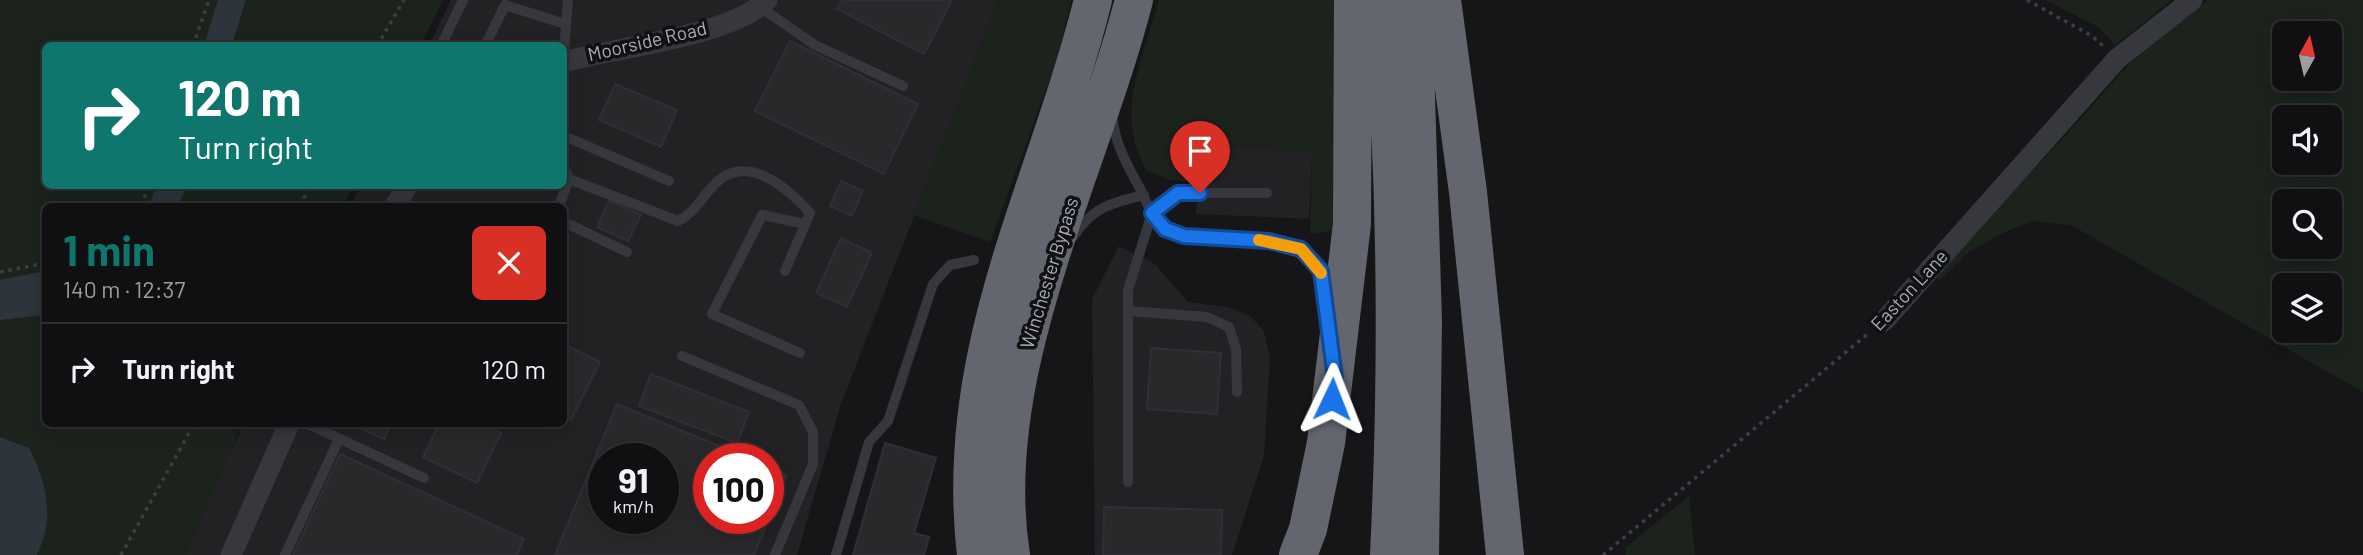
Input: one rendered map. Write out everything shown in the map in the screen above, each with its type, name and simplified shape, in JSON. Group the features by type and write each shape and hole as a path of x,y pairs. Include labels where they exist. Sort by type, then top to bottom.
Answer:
{"highway":[{"name":"Winchester Bypass","path":"976,555 972,469 974,419 984,359 1002,284 1093,0"},
{"name":"Winchester Bypass","path":"1012,555 1006,494 1009,450 1034,310 1112,79 1134,0"},
{"path":"1298,555 1308,529 1335,378 1352,224 1353,0"},
{"path":"1382,0 1389,82 1395,290 1389,555"},
{"path":"1413,0 1423,321 1420,555"},
{"path":"1442,0 1470,206 1505,555"}],"street":[{"name":"Easton Lane","path":"1884,321 2117,59 2192,0"},
{"name":"Moorside Road","path":"567,61 690,34 763,3"},
{"path":"231,555 288,427"}],"lane":[{"path":"444,42 463,0"},
{"path":"564,42 568,0"},
{"path":"763,3 816,45 902,86"},
{"path":"487,42 505,5 565,24"},
{"path":"1112,79 1116,145 1152,213 1172,242"},
{"path":"567,137 669,181"},
{"path":"569,180 678,221 687,216 726,176 744,172 765,176 797,198 810,213 785,271"},
{"path":"567,175 567,185"},
{"path":"1128,482 1128,290 1152,213 1178,193 1267,193"},
{"path":"1034,310 1084,220 1107,204 1144,195"},
{"path":"800,353 712,314 762,215 805,224"},
{"path":"567,223 626,252"},
{"path":"1165,229 1184,236 1269,241 1301,249 1321,271 1335,378"},
{"path":"836,555 869,442 888,421 933,284 950,265 974,260"},
{"path":"1128,311 1207,317 1229,327 1236,349 1237,392"},
{"path":"682,356 799,405 813,432 813,464 775,555"},
{"path":"314,427 424,478"},
{"path":"285,555 339,439"}],"path":[{"path":"194,42 209,0"},
{"path":"379,42 404,0"},
{"path":"2027,0 2092,36 2117,59"},
{"path":"0,272 42,264"},
{"name":"Easton Lane","path":"1603,555 1884,321"},
{"path":"121,555 192,427"}],"shaded area":[{"path":"0,0 234,0 220,42 42,42 42,189 169,189 162,203 42,203 42,300 0,306"},
{"path":"218,0 246,0 233,42 205,42"},
{"path":"246,0 443,0 422,42 233,42"},
{"path":"451,0 998,0 841,404 797,555 180,555 243,427 567,427 567,203 352,203 358,189 567,189 567,42 430,42"},
{"path":"998,0 1071,0 1058,57 990,242 913,215"},
{"path":"1159,0 1343,0 1335,230 1310,234 1312,151 1201,145 1198,182 1171,180 1147,171 1137,150 1132,129 1132,107 1139,65"},
{"path":"2046,0 2172,0 2115,45 2100,28"},
{"path":"2208,0 2363,0 2363,392 2277,343 2342,343 2342,273 2272,273 2272,340 2071,225 2033,221 2005,232 1970,251 1940,280 1934,274 2070,131 2129,64"},
{"path":"1201,145 1312,151 1309,219 1196,214"},
{"path":"156,189 186,189 179,203 149,203"},
{"path":"186,189 352,189 344,203 179,203"},
{"path":"1119,246 1155,264 1188,302 1228,307 1250,316 1264,331 1270,359 1264,456 1232,555 1095,555 1092,299"},
{"path":"42,272 42,315 0,320 0,280"},
{"path":"42,315 42,427 241,427 186,555 37,555 42,545 29,448 0,437 0,320"},
{"path":"0,437 29,448 40,474 47,514 43,541 37,555 0,555"},
{"path":"1689,496 1695,555 1626,555 1625,548"}],"building":[{"path":"842,0 952,0 924,54 837,9"},
{"path":"790,41 918,104 884,174 755,111"},
{"path":"615,84 677,110 661,147 599,120"},
{"path":"841,181 863,191 852,216 830,206"},
{"path":"609,200 641,215 628,241 597,227"},
{"path":"841,238 872,253 847,307 816,293"},
{"path":"567,346 600,362 571,420 567,418"},
{"path":"1151,348 1221,353 1217,414 1147,409"},
{"path":"651,374 749,412 737,443 639,406"},
{"path":"617,404 712,443 693,443 693,534 763,534 754,555 555,555 588,475 588,534 679,534 679,443 601,443"},
{"path":"363,427 390,427 384,439 362,429"},
{"path":"438,427 488,427 501,433 477,483 423,457"},
{"path":"885,443 936,458 914,533 929,537 924,555 853,555"},
{"path":"340,454 524,539 517,555 293,555"},
{"path":"1104,507 1222,510 1221,555 1103,555"}],"slow traffic":[{"path":"1259,240 1301,249 1321,273"}],"route":[{"path":"1200,193 1178,193 1152,213 1165,229 1184,236 1269,241 1301,249 1321,271 1335,378 1332,399"}]}
